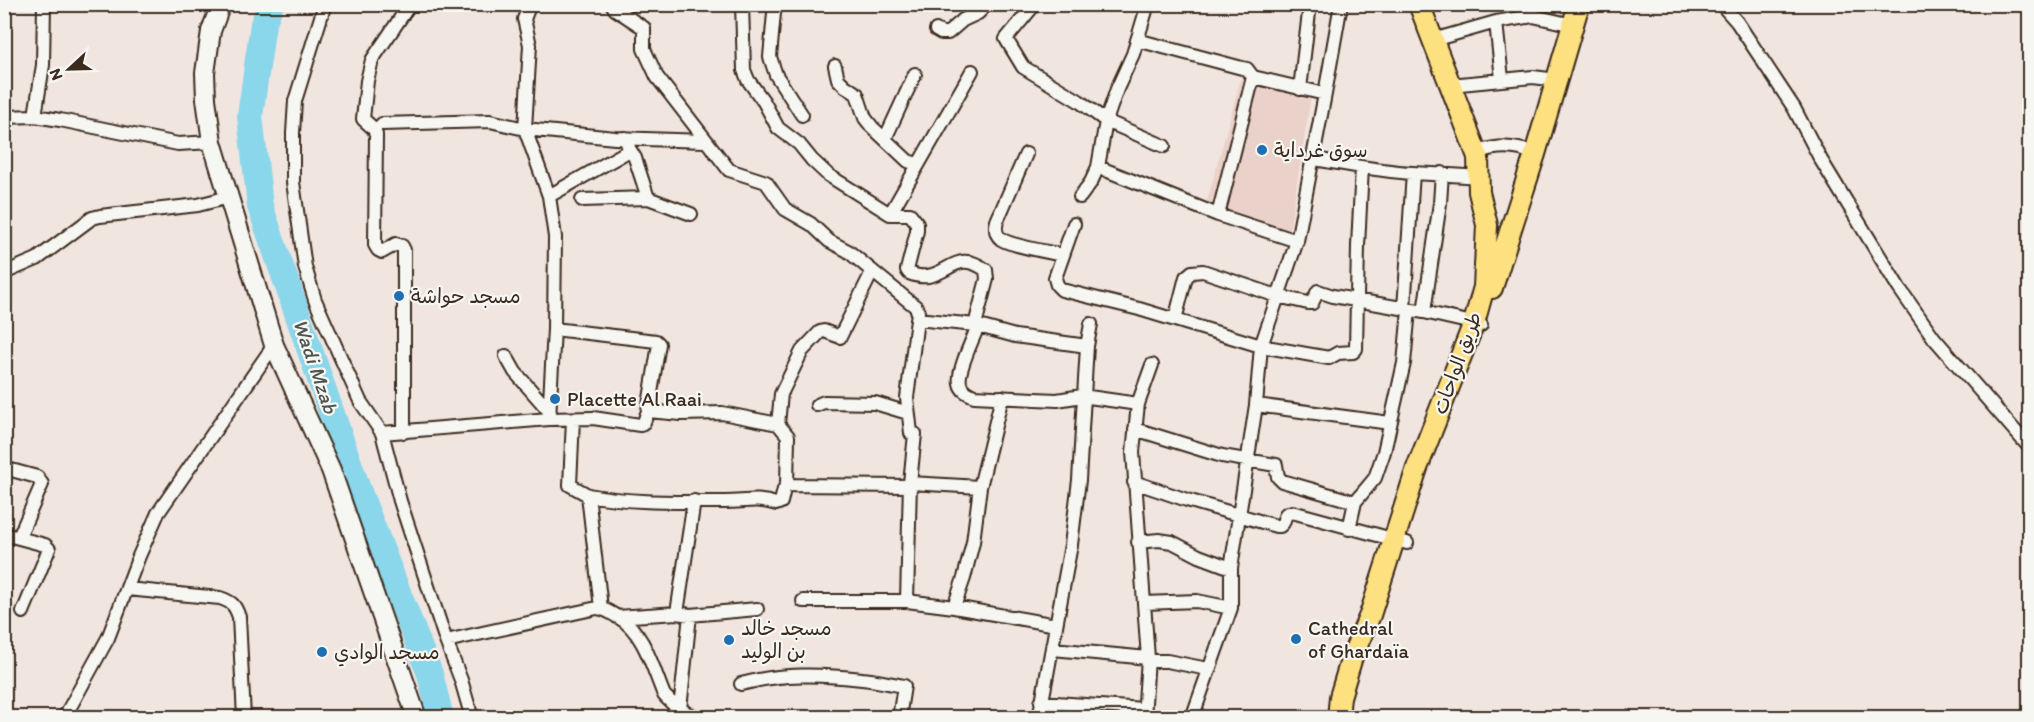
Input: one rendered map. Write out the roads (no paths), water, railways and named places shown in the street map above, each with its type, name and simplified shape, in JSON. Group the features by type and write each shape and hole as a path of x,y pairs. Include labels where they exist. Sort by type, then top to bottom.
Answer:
{"main road":[{"name":"طريق الواحات","path":"1419,4 1477,152 1479,192 1487,225 1486,268 1478,324"},
{"name":"طريق الواحات","path":"1338,717 1340,697 1352,657 1401,542 1497,272 1535,154 1579,4"},
{"name":"طريق الواحات","path":"1351,717 1353,700 1364,661 1382,618 1401,542"}],"street":[{"path":"35,116 43,66 44,4"},
{"path":"221,4 211,31 205,73 212,142 274,345 332,470 417,717"},
{"path":"325,4 295,101 293,182 305,267 315,300 360,401 381,433 400,501 472,717"},
{"path":"404,432 404,250 402,246 396,244 382,252 375,245 376,135 374,129 363,119 372,60 410,4"},
{"path":"530,4 524,19 530,45 525,129 549,196 555,237 550,415"},
{"path":"612,4 615,9 644,28 644,49 657,77 729,170 766,182 785,208 811,224 829,241 848,250 916,307 918,312 909,383 908,412 911,433 915,434 916,441 910,484 908,601"},
{"path":"742,4 744,70 748,80 764,102 778,128 799,144 828,175 890,213 910,214 917,223 917,231 907,270 909,273 927,276 964,262 987,270 976,325 960,376 960,385 967,393 974,396 1057,400 1082,396 1138,404"},
{"path":"777,4 770,57 776,75 802,115"},
{"path":"936,30 948,33 963,20 978,14 987,4"},
{"path":"1035,4 1006,39 1023,67 1079,101 1106,122 1164,146"},
{"path":"1080,197 1098,167 1106,122 1148,4"},
{"path":"1300,89 1310,4"},
{"path":"1192,717 1231,608 1231,568 1256,405 1261,346 1297,241 1341,4"},
{"path":"1720,4 1737,22 1788,99 1821,160 1899,288 1934,338 2030,448"},
{"path":"1433,40 1496,22 1533,16 1573,25"},
{"path":"1496,22 1502,79"},
{"path":"1137,40 1246,69 1252,77 1325,94"},
{"path":"835,66 838,79 857,94 865,118 908,161 917,164"},
{"path":"890,213 972,71"},
{"path":"885,139 915,74"},
{"path":"1218,215 1252,77"},
{"path":"1450,85 1533,77 1557,80"},
{"path":"4,117 35,116 178,144 212,142"},
{"path":"382,124 490,121 525,129 625,138 705,141"},
{"path":"625,138 635,158 648,198"},
{"path":"1477,152 1493,147 1508,146 1535,154"},
{"path":"549,196 630,150"},
{"path":"1026,154 995,230 1007,241 1063,255"},
{"path":"1314,159 1413,173 1479,177"},
{"path":"1098,167 1218,215 1297,241"},
{"path":"1074,224 1055,278 1056,285 1062,290 1261,346 1329,358 1338,353 1353,352 1357,344 1356,300 1362,167"},
{"path":"1349,528 1355,502 1375,478 1384,452 1404,363 1413,173"},
{"path":"1424,312 1442,173"},
{"path":"4,273 37,259 92,218 198,204 229,197"},
{"path":"582,200 648,198 691,214"},
{"path":"1175,320 1186,277 1192,272 1203,271 1277,296 1311,303 1318,291 1333,297 1424,312 1478,324"},
{"path":"778,424 781,394 802,351 820,332 824,331 840,337 872,272"},
{"path":"917,319 976,325 1015,336 1086,346"},
{"path":"1039,717 1071,545 1079,480 1086,346 1091,324"},
{"path":"381,433 550,415 640,425 644,422 648,411 659,344 656,341 554,329"},
{"path":"64,717 108,638 158,513 274,345"},
{"path":"506,356 515,372 550,415"},
{"path":"1041,702 1144,713 1148,660 1133,452 1138,404 1152,364"},
{"path":"954,607 973,542 980,487 1002,397"},
{"path":"817,405 827,402 875,403 908,412"},
{"path":"1256,405 1390,423"},
{"path":"573,419 570,485 588,495 615,500 723,502 759,500 776,504 781,502 787,485 788,436 778,424 722,413 681,414 648,411"},
{"path":"1135,429 1221,456 1276,465 1278,477 1282,482 1355,502"},
{"path":"4,468 37,477 42,484 19,537"},
{"path":"1134,482 1240,516 1280,526 1286,514 1292,512 1401,542"},
{"path":"787,485 910,484 980,487"},
{"path":"588,495 601,608"},
{"path":"677,613 694,501"},
{"path":"4,534 45,545 49,549 23,612"},
{"path":"1138,542 1159,540 1172,542 1199,556 1231,568"},
{"path":"127,589 231,601 239,617 244,717"},
{"path":"803,601 908,601 1056,626"},
{"path":"1144,603 1197,601 1231,608"},
{"path":"446,641 601,608 609,610 631,626 638,636 670,703 698,717"},
{"path":"616,617 677,613 690,615 757,609"},
{"path":"680,709 690,615"},
{"path":"1053,649 1167,661 1208,669"},
{"path":"741,684 770,677 808,674 864,679 904,686 899,717"}],"waterway":[{"name":"Wadi Mzab","path":"271,4 263,24 250,116 260,206 359,492 430,674 441,718"}],"place":[{"name":"سوق غرداية","path":"1262,150"},
{"name":"مسجد حواشة","path":"399,296"},
{"name":"Placette Al Raai","path":"555,399"},
{"name":"Cathedral of Ghardaïa","path":"1296,639"},
{"name":"مسجد خالد بن الوليد","path":"729,640"},
{"name":"مسجد الوادي","path":"322,652"}]}
